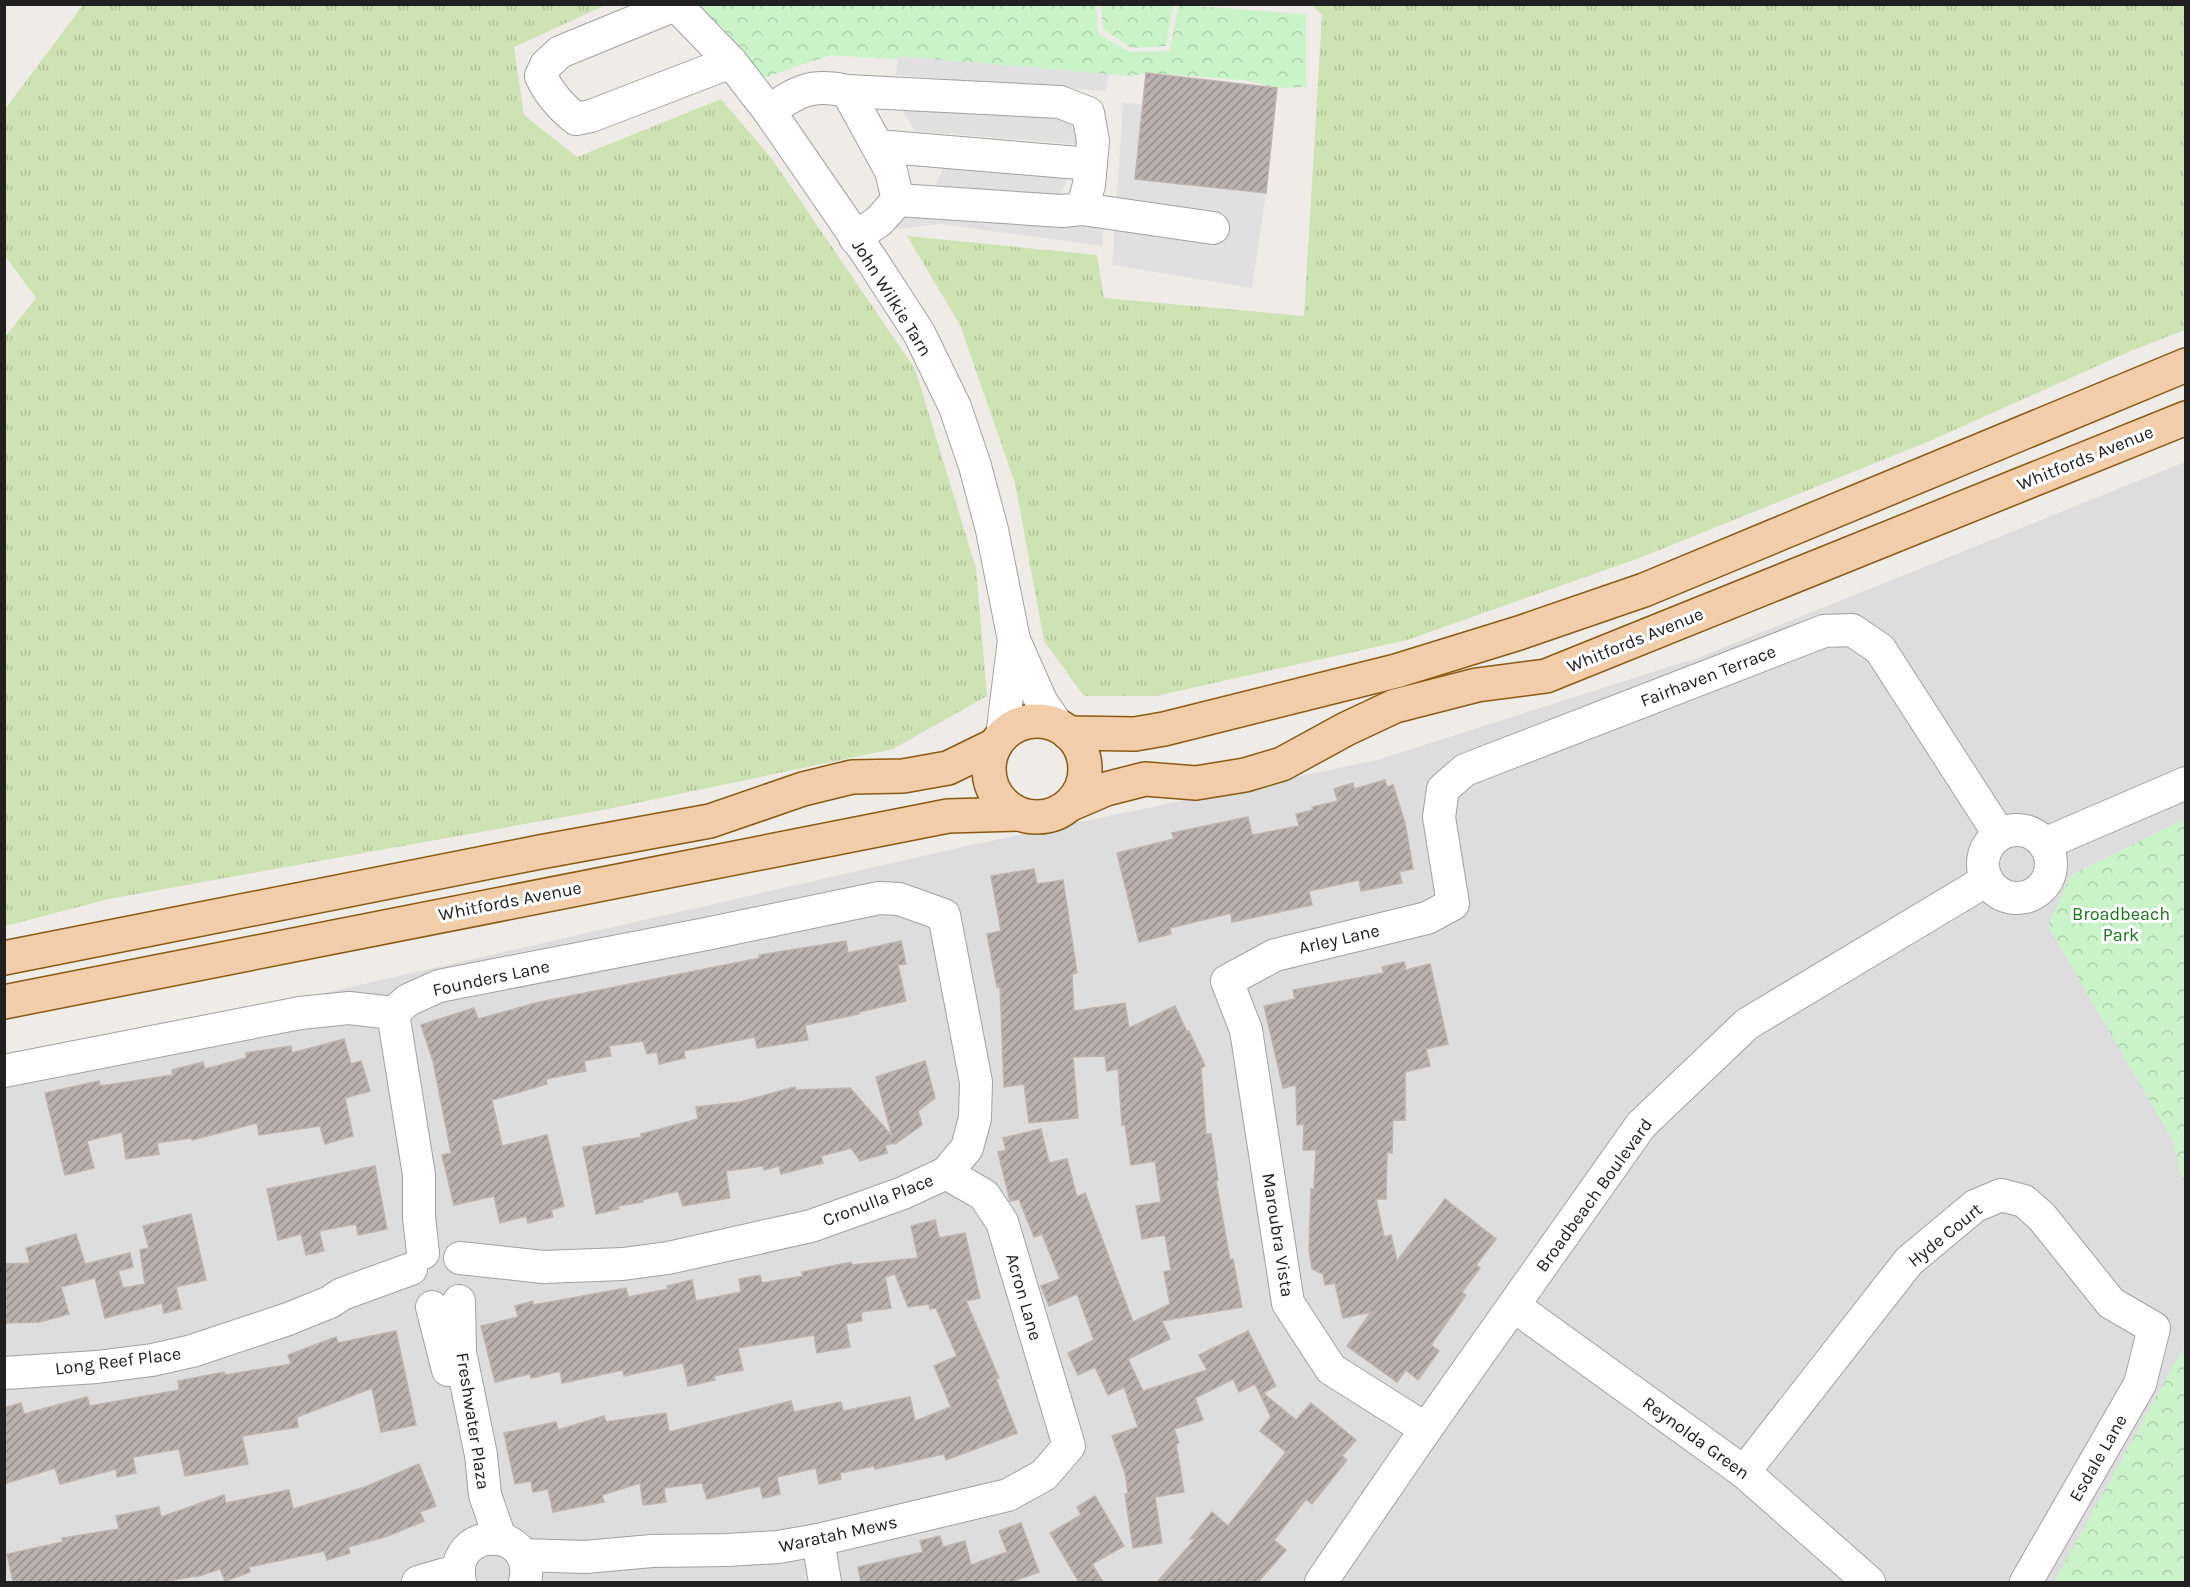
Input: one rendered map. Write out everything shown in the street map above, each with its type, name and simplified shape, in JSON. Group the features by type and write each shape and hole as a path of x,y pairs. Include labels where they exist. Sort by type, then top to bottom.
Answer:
{"main road":[{"path":"4,958 540,852 710,821 803,789 852,777 903,776 948,768 998,741 1014,727 1028,722 1043,721 1063,729 1135,734 1174,727 1396,671 1519,633 1644,590 2186,365"},
{"name":"Whitfords Avenue","path":"1071,804 1106,789 1145,779 1196,783 1245,775 1282,764 1346,729 1395,706 1478,686 1546,676 2186,418"},
{"path":"998,741 989,761 989,777 994,792 1004,805 1018,814 1046,817 1060,812 1071,804 1080,791 1085,776 1084,760 1079,745 1063,729"},
{"name":"Whitfords Avenue","path":"4,1002 948,816 1018,814"}],"street":[{"name":"John Wilkie Tarn","path":"675,5 732,62 769,111 919,333 955,407 975,466 992,530 1014,639 1041,701 1063,729"},
{"path":"675,5 560,52 546,65 541,76 546,88 561,107 576,118 584,117 732,62"},
{"path":"769,111 808,88 829,87 847,91 1060,102 1088,113 1093,141 1089,185 1083,209"},
{"path":"847,91 891,171 898,200"},
{"path":"877,146 1091,164"},
{"path":"855,238 879,221 898,200"},
{"path":"898,200 979,204 1062,212 1083,209 1213,228"},
{"name":"Fairhaven Terrace","path":"1454,904 1439,818 1443,789 1465,770 1824,631 1852,630 1880,649 1999,834"},
{"name":"John Wilkie Tarn","path":"998,741 1014,639"},
{"path":"2044,844 2186,783"},
{"path":"2011,830 2023,830 2034,834 2044,844 2050,855 2051,867 2048,878 2038,891 2016,898 2004,896 1987,880 1983,869 1983,857 1987,846 1999,834 2011,830"},
{"name":"Broadbeach Boulevard","path":"1321,1582 1641,1125 1747,1024 1987,880"},
{"name":"Founders Lane","path":"393,1013 408,1000 439,986 879,898 899,899 944,915"},
{"name":"Arley Lane","path":"1227,981 1275,955 1427,918 1454,904"},
{"name":"Cronulla Place","path":"439,1277 505,1274 543,1267 623,1264 668,1258 811,1226 903,1193 946,1173 967,1148 975,1118 976,1082 944,915"},
{"name":"Maroubra Vista","path":"1227,981 1245,1030 1288,1303 1331,1369 1426,1429"},
{"path":"4,1071 300,1013 349,1008 393,1013"},
{"name":"Freshwater Plaza","path":"393,1013 419,1175 439,1277 445,1353 456,1434 472,1497 510,1560"},
{"name":"Acron Lane","path":"946,1173 984,1195 1002,1222 1068,1446"},
{"name":"Hyde Court","path":"1744,1472 1909,1261 1975,1206 2001,1195 2024,1201 2042,1217 2111,1303 2154,1328"},
{"name":"Long Reef Place","path":"4,1373 97,1366 172,1356 230,1339 330,1302 439,1277"},
{"name":"Reynolda Green","path":"1514,1306 1744,1472 1869,1582"},
{"name":"Esdale Lane","path":"2026,1582 2140,1384 2154,1328"},
{"name":"Waratah Mews","path":"510,1560 652,1551 778,1547 818,1540 1008,1494 1044,1475 1068,1446"},
{"path":"818,1540 825,1582"},
{"path":"418,1582 459,1576 465,1551 510,1560"}],"shaded area":[{"path":"898,56 1109,74 1106,91 896,75"},
{"path":"898,102 1066,114 1084,145 915,131"},
{"path":"1123,103 1143,104 1135,179 1266,193 1252,288 1112,265"},
{"path":"946,161 1071,168 1060,198 934,190"},
{"path":"921,212 1103,228 1103,246 940,224 891,230 887,221"},
{"path":"2185,462 2185,1582 5,1582 5,1056 246,1011 971,845 1377,760 1700,657"}],"green space":[{"path":"83,5 606,5 514,47 524,115 577,157 721,99 772,159 915,369 976,568 987,696 893,749 608,809 109,899 5,926 5,337 36,298 5,256 5,109"},
{"path":"700,5 1096,5 1098,34 1130,52 1170,51 1178,5 1306,14 1306,87 1277,88 1244,80 1146,73 1132,76 830,55 763,78"},
{"path":"1101,5 1173,5 1166,46 1131,48 1103,29"},
{"path":"1312,5 2185,5 2185,330 2133,350 1932,440 1642,557 1407,640 1156,696 1084,696 1044,641 1015,483 960,325 907,236 1097,255 1104,298 1304,316 1322,15"},
{"name":"Broadbeach Park","path":"2185,819 2185,1187 2173,1141 2048,926 2071,875"},
{"path":"2185,1346 2185,1582 2054,1582 2171,1370"}],"building":[{"path":"1146,73 1277,88 1266,193 1135,179"},
{"path":"1385,780 1387,787 1393,785 1405,823 1413,869 1399,872 1402,883 1361,891 1359,880 1309,891 1312,905 1232,922 1231,913 1170,928 1171,934 1139,942 1117,853 1174,839 1172,833 1248,817 1252,835 1299,826 1296,814 1313,810 1312,807 1338,801 1334,789 1353,783 1354,789"},
{"path":"1034,869 1037,884 1063,880 1077,973 1072,974 1074,1011 1125,1003 1129,1028 1175,1006 1205,1066 1201,1068 1206,1134 1211,1134 1218,1180 1216,1181 1230,1260 1233,1259 1242,1307 1162,1321 1170,1339 1128,1359 1143,1391 1207,1370 1199,1355 1248,1331 1276,1386 1263,1393 1296,1420 1311,1403 1356,1440 1342,1456 1347,1460 1312,1504 1306,1499 1274,1540 1286,1550 1258,1582 1157,1582 1196,1538 1190,1539 1212,1512 1228,1526 1286,1452 1260,1431 1271,1417 1255,1384 1239,1392 1233,1379 1195,1398 1203,1420 1174,1429 1179,1443 1176,1444 1184,1492 1155,1497 1162,1543 1133,1548 1125,1494 1128,1494 1125,1473 1112,1436 1138,1427 1124,1387 1108,1395 1095,1367 1078,1375 1068,1353 1094,1340 1077,1294 1049,1306 1041,1286 1060,1279 1042,1234 1034,1237 1019,1199 1010,1201 998,1152 1006,1150 1003,1138 1041,1129 1049,1163 1067,1159 1077,1197 1085,1193 1133,1322 1170,1304 1164,1272 1171,1270 1165,1235 1142,1239 1136,1206 1161,1202 1155,1161 1131,1165 1125,1125 1122,1125 1118,1069 1107,1071 1105,1056 1073,1057 1078,1118 1029,1123 1024,1084 1004,1087 1000,986 997,987 987,934 1001,931 991,876"},
{"path":"846,941 848,953 901,941 906,964 898,965 906,1001 805,1025 808,1040 757,1048 755,1037 684,1051 685,1058 659,1064 657,1052 647,1054 643,1041 609,1046 611,1056 584,1061 586,1071 546,1079 547,1084 492,1100 502,1146 547,1135 564,1206 551,1210 553,1217 528,1223 526,1216 500,1223 494,1196 454,1205 442,1155 451,1153 433,1061 421,1025 474,1008 478,1019 540,1002 760,958 759,955"},
{"path":"1404,962 1406,970 1430,964 1448,1044 1426,1049 1430,1066 1405,1072 1405,1120 1393,1120 1392,1153 1387,1152 1386,1199 1376,1199 1384,1237 1391,1235 1397,1261 1445,1199 1496,1239 1476,1265 1480,1268 1462,1292 1466,1295 1431,1345 1439,1351 1418,1380 1406,1370 1397,1382 1347,1346 1371,1312 1343,1318 1335,1283 1325,1285 1323,1274 1312,1269 1309,1250 1311,1189 1314,1189 1316,1150 1303,1150 1304,1124 1297,1125 1296,1085 1283,1088 1264,1006 1295,999 1293,990 1384,973 1382,967"},
{"path":"344,1039 351,1064 361,1061 370,1091 345,1098 353,1136 325,1144 320,1126 259,1135 257,1123 192,1140 191,1138 157,1143 159,1154 126,1159 122,1132 87,1141 94,1168 65,1175 45,1093 99,1081 100,1086 173,1075 172,1070 203,1062 205,1069 246,1058 246,1053 291,1046 292,1053"},
{"path":"925,1061 935,1098 918,1111 922,1125 895,1144 885,1145 887,1153 860,1161 851,1148 821,1156 823,1163 781,1174 779,1166 764,1170 763,1166 726,1171 730,1198 683,1206 678,1191 596,1214 583,1147 642,1137 641,1134 698,1119 696,1107 740,1102 795,1087 796,1090 850,1088 892,1136 876,1077"},
{"path":"375,1166 387,1229 358,1235 356,1224 319,1231 324,1251 306,1255 301,1234 278,1240 267,1189"},
{"path":"191,1214 206,1280 176,1287 181,1309 164,1313 162,1303 105,1318 95,1278 61,1287 69,1314 40,1322 4,1323 4,1264 30,1263 26,1248 76,1234 85,1264 130,1253 133,1267 118,1271 123,1288 145,1284 140,1250 149,1248 143,1226"},
{"path":"935,1220 939,1238 965,1233 980,1298 966,1301 999,1378 996,1379 1017,1433 946,1460 944,1454 875,1469 874,1466 840,1473 841,1479 819,1484 816,1468 777,1477 780,1494 763,1498 760,1486 707,1499 702,1483 664,1488 666,1502 643,1505 640,1483 602,1495 604,1502 553,1512 548,1489 533,1492 531,1481 515,1484 504,1433 556,1422 558,1430 604,1416 606,1422 666,1413 669,1432 791,1401 794,1412 841,1402 843,1411 910,1397 915,1421 951,1407 934,1366 957,1356 936,1308 930,1309 929,1304 908,1307 895,1274 885,1277 891,1308 861,1312 862,1321 846,1324 850,1347 817,1353 814,1335 738,1348 743,1370 714,1376 715,1380 688,1386 683,1363 624,1376 623,1370 562,1383 560,1371 531,1378 530,1374 495,1382 481,1326 518,1317 515,1306 533,1301 533,1305 626,1288 628,1297 668,1289 667,1286 692,1280 696,1301 741,1292 739,1279 760,1275 762,1283 803,1276 802,1272 851,1262 852,1265 918,1258 911,1226"},
{"path":"396,1331 416,1425 381,1432 372,1388 297,1417 298,1427 242,1436 248,1464 185,1476 179,1449 133,1457 136,1473 117,1477 116,1469 60,1484 55,1468 4,1484 4,1408 21,1403 24,1414 87,1397 90,1406 179,1390 178,1381 224,1372 225,1375 291,1364 288,1355 336,1337 338,1343"},
{"path":"419,1464 436,1506 420,1512 424,1521 388,1536 348,1547 350,1553 327,1560 324,1551 249,1567 250,1572 225,1581 220,1569 196,1577 162,1582 13,1582 7,1554 63,1542 62,1538 119,1529 116,1516 159,1507 161,1517 224,1495 226,1503 289,1490 293,1509 365,1487"},
{"path":"1095,1496 1124,1546 1092,1564 1103,1582 1079,1582 1050,1533 1081,1515 1077,1507"},
{"path":"1021,1523 1039,1572 1011,1582 861,1582 858,1567 923,1552 920,1541 940,1536 943,1547 965,1541 971,1565 1007,1552 999,1531"}]}
